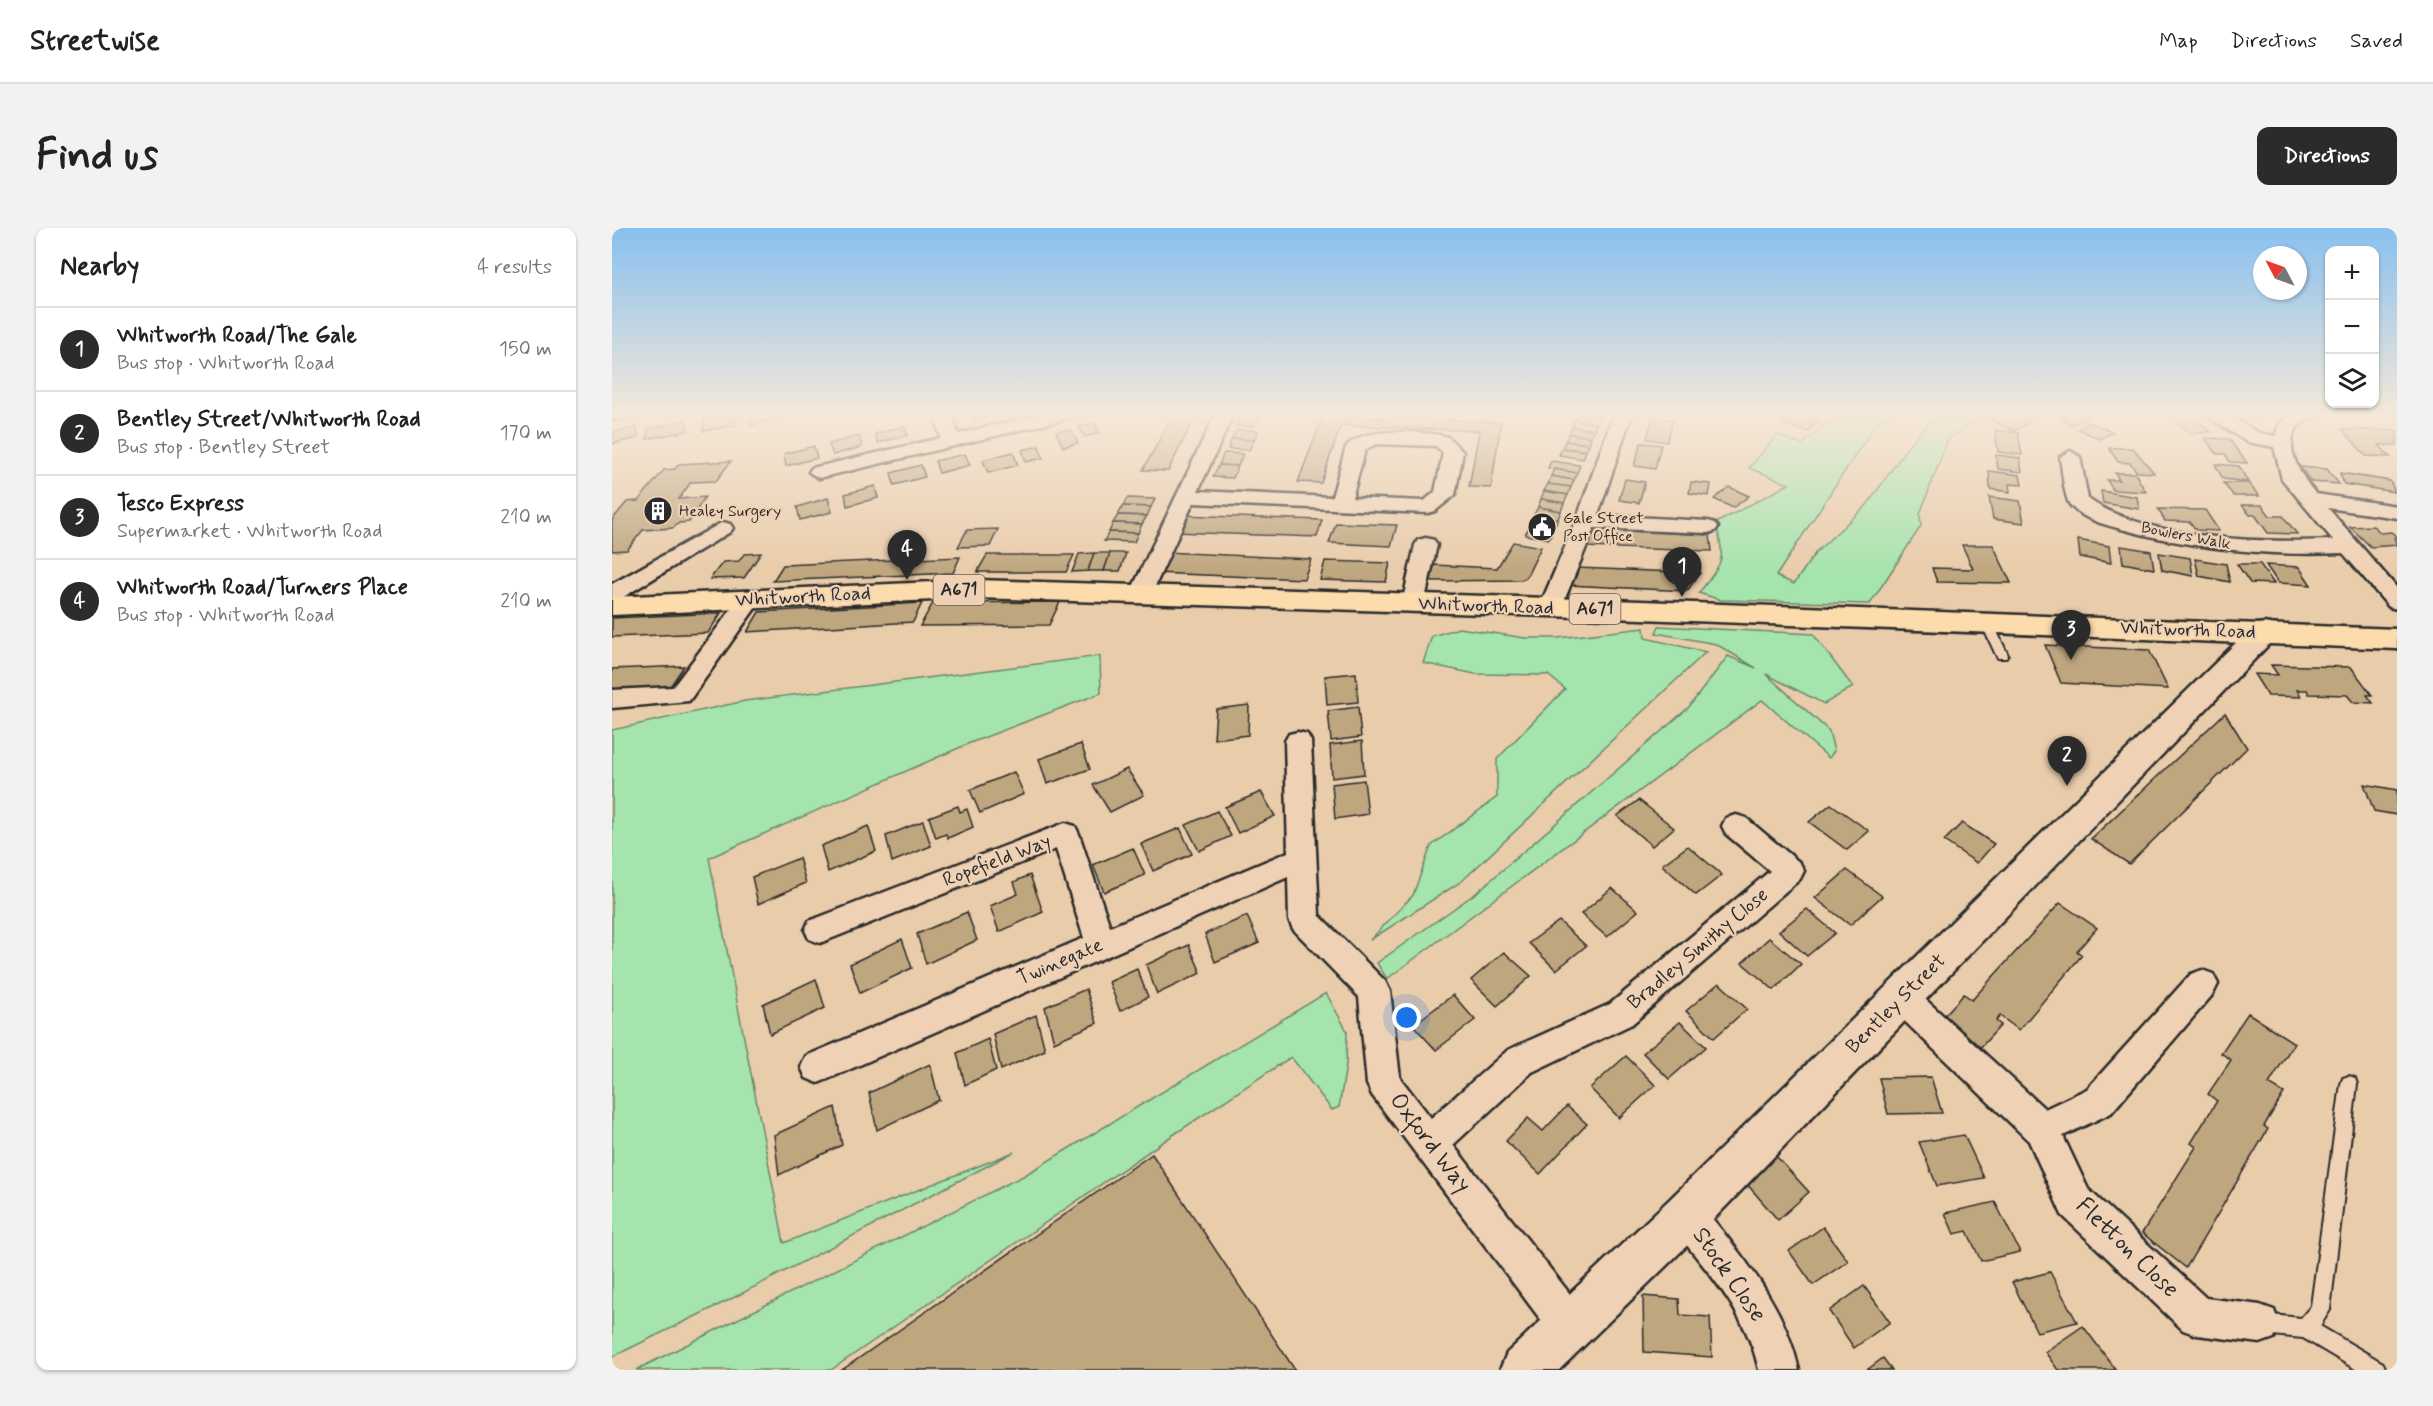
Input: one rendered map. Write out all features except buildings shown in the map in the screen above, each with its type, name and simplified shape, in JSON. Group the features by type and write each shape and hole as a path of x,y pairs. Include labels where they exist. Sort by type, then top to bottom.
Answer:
{"main road":[{"name":"Whitworth Road","path":"612,606 977,589 2264,632 2397,639"}],"street":[{"path":"819,472 843,466"},
{"path":"1140,595 1200,466"},
{"path":"1340,503 1350,466"},
{"path":"1186,497 1428,507 1445,495 1450,466"},
{"path":"1550,608 1586,521 1605,466"},
{"name":"Bowlers Walk","path":"2072,466 2078,502 2096,516 2214,545 2292,549 2346,546"},
{"path":"2288,466 2292,480 2346,546 2397,602"},
{"path":"2308,499 2397,512"},
{"path":"1586,521 1708,527"},
{"path":"612,594 723,528"},
{"path":"1413,604 1426,544"},
{"path":"612,699 680,695 750,600"},
{"name":"Bentley Street","path":"1524,1370 1686,1215 2264,632"},
{"name":"Oxford Way","path":"1298,741 1304,920 1374,991 1384,1084 1570,1326"},
{"name":"Bradley Smithy Close","path":"1430,1143 1520,1060 1620,1014 1790,871 1736,826"},
{"name":"Ropefield Way","path":"820,930 1065,834 1101,945"},
{"name":"Twinegate","path":"818,1067 1302,858"},
{"path":"2041,1129 2099,1101 2202,984"},
{"name":"Fletton Close","path":"1902,998 2041,1129 2075,1202 2197,1316 2260,1324"},
{"name":"Stock Close","path":"1686,1215 1753,1302 1776,1344 1779,1370"}],"lane":[{"path":"1987,623 2002,655"},
{"path":"2305,1328 2320,1310 2349,1083"},
{"path":"2260,1324 2305,1328 2376,1370"}],"green space":[{"path":"1848,466 1776,576 1794,584 1816,552 1867,505 1894,466 1938,466 1920,514 1921,526 1870,604 1721,600 1699,593 1720,561 1721,546 1716,523 1789,484 1749,468"},
{"path":"1659,626 1813,634 1853,687 1824,704 1766,674 1829,731 1834,751 1829,758 1762,700 1387,979 1377,963 1476,893 1688,708 1728,656 1756,668 1716,644 1656,633"},
{"path":"1459,628 1525,638 1558,638 1644,628 1645,638 1706,652 1462,881 1370,940 1413,895 1431,846 1497,797 1497,759 1565,689 1548,675 1475,674 1423,663 1432,636"},
{"path":"1100,656 1101,693 970,743 709,858 784,1243 1014,1152 733,1298 612,1357 612,730 745,701"},
{"path":"1326,993 1347,1031 1346,1066 1339,1107 1332,1110 1291,1057 1167,1139 831,1370 636,1370 1025,1175"}],"place":[{"name":"Healey Surgery","path":"658,511"},
{"name":"Gale Street Post Office","path":"1542,527"},
{"name":"Whitworth Road/Turners Place","path":"907,580"},
{"name":"Whitworth Road/The Gale","path":"1682,597"},
{"name":"Tesco Express","path":"2071,660"},
{"name":"Bentley Street/Whitworth Road","path":"2067,786"}]}
